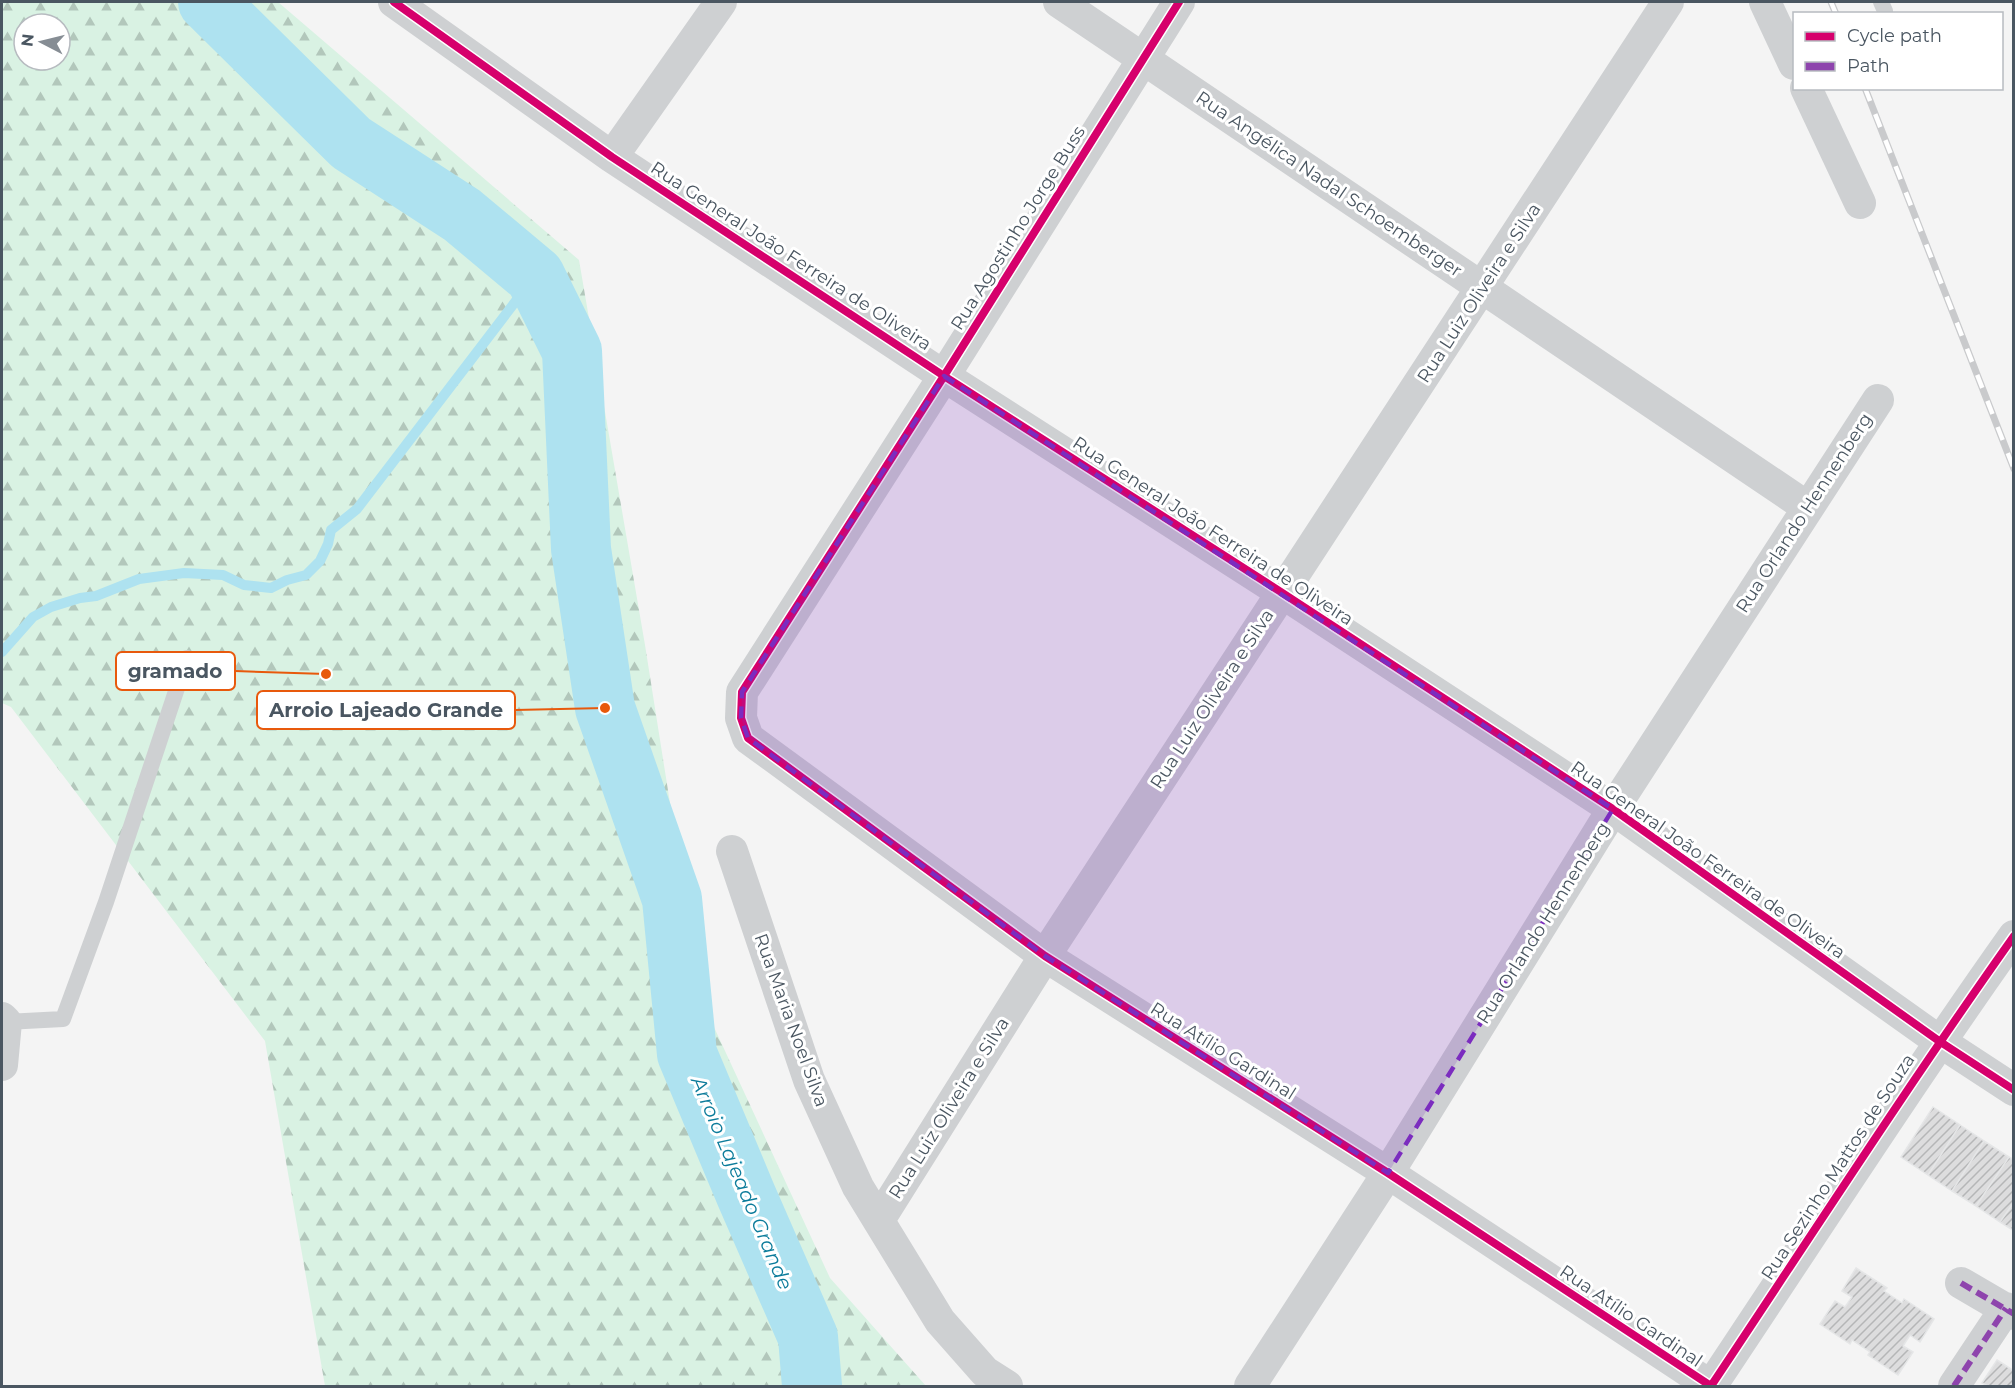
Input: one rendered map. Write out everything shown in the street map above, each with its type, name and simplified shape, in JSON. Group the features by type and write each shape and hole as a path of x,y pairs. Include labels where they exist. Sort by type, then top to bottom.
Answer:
{"street":[{"name":"Rua General João Ferreira de Oliveira","path":"394,2 612,157 944,376 1613,809 1939,1041 2013,1090"},
{"path":"612,157 721,2"},
{"name":"Rua Angélica Nadal Schoemberger","path":"1059,2 1807,507"},
{"name":"Rua Agostinho Jorge Buss","path":"741,718 742,692 1179,2"},
{"name":"Rua Luiz Oliveira e Silva","path":"879,1220 1045,956 1668,2"},
{"path":"1765,2 1793,62"},
{"path":"1807,90 1860,203"},
{"name":"Rua Orlando Hennenberg","path":"1250,1386 1388,1173 1613,809 1878,400"},
{"name":"Rua Atílio Gardinal","path":"741,718 748,738 1045,956 1388,1173 1711,1386"},
{"name":"Rua Maria Noel Silva","path":"732,850 809,1080 858,1187 940,1321 985,1372 1007,1386"},
{"name":"Rua Sezinho Mattos de Souza","path":"1711,1386 1939,1041 2013,936"},
{"path":"2,1065 4,1020"},
{"path":"1954,1386 2010,1311 1961,1283"}],"lane":[{"path":"4,1020 63,1019 106,902 187,658"}],"highlighted area":[{"path":"944,376 1613,809 1388,1173 1045,956 748,738 741,718 742,692"}],"green space":[{"path":"2,2 278,2 579,260 645,645 701,999 830,1278 926,1386 325,1386 265,1041 11,707 2,703"}],"building":[{"path":"1933,1107 1960,1125 1928,1175 1901,1157"},
{"path":"1960,1125 1984,1141 1952,1191 1928,1175"},
{"path":"1984,1141 2009,1157 1976,1206 1952,1191"},
{"path":"2009,1157 2014,1160 2014,1202 2000,1222 1976,1206"},
{"path":"2014,1202 2014,1231 2000,1222"},
{"path":"1856,1268 1887,1288 1884,1291 1902,1303 1904,1299 1934,1319 1920,1342 1910,1335 1903,1346 1913,1352 1898,1375 1868,1355 1870,1352 1852,1340 1850,1344 1820,1324 1835,1301 1845,1307 1852,1297 1842,1291"},
{"path":"1997,1360 2014,1371 2014,1386 1988,1386 1982,1383"}],"waterway":[{"name":"Arroio Lajeado Grande","path":"208,2 351,143 462,215 535,276 572,351 581,549 605,708 672,899 687,1054 808,1337 812,1386"},
{"path":"2,652 33,617 51,607 80,598 96,596 139,579 184,573 223,575 244,585 271,588 287,580 306,575 320,561 328,544 331,530 357,509 535,276"}],"railway":[{"path":"1831,2 1835,12"},
{"path":"1866,90 2014,469"}],"marked path":[{"path":"1961,1283 2014,1314"},
{"path":"1954,1386 2006,1308"}],"cycle path":[{"path":"394,2 612,157 944,376 1613,809 1939,1041 2014,1090"},
{"path":"1179,2 742,692 741,718 748,738 1045,956 1388,1173 1711,1386 1898,1104 2014,936"}],"place":[{"name":"gramado","path":"326,674"},
{"name":"Arroio Lajeado Grande","path":"605,708"}]}
